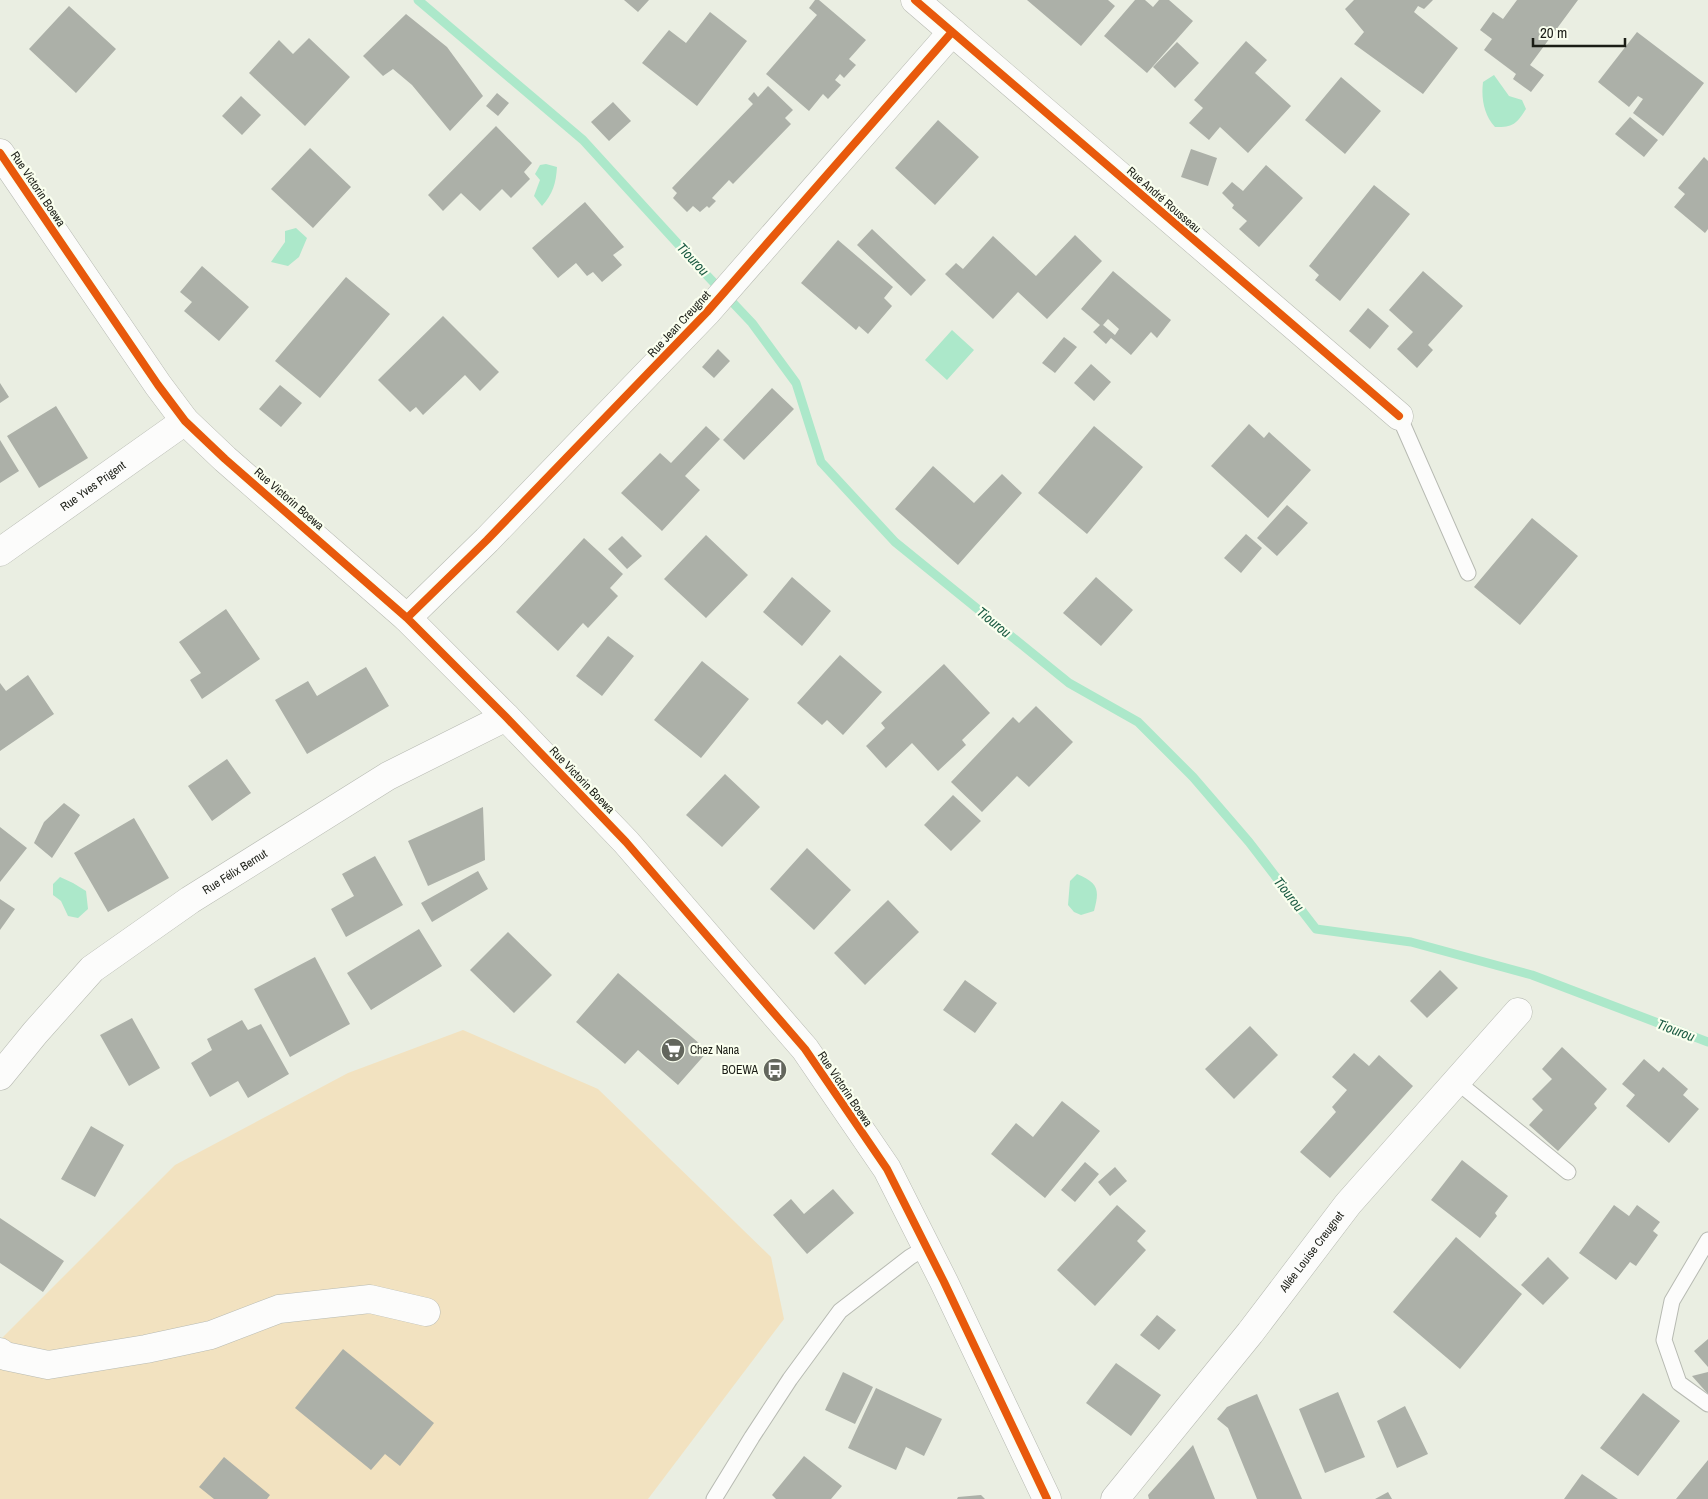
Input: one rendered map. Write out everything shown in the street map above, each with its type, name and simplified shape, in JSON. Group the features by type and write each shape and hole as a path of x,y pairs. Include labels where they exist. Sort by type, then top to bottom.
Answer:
{"street":[{"name":"Rue André Rousseau","path":"915,0 1398,416"},
{"name":"Rue Jean Creugnet","path":"407,618 487,540 707,312 952,32"},
{"name":"Rue Victorin Boewa","path":"0,153 158,385 186,421 225,459 407,618 506,717 626,842 804,1050 886,1170 927,1247 1047,1499"},
{"name":"Rue Yves Prigent","path":"0,552 186,421"},
{"name":"Rue Félix Bernut","path":"0,1076 92,968 190,900 388,776 506,717"},
{"name":"Allée Louise Creugnet","path":"1115,1499 1250,1333 1348,1204 1518,1012"},
{"path":"0,1352 5,1356 48,1365 146,1349 210,1335 279,1308 370,1299 426,1312"}],"lane":[{"path":"1398,416 1468,573"},
{"path":"1456,1081 1568,1172"},
{"path":"1708,1240 1672,1301 1664,1340 1679,1383 1708,1404"},
{"path":"714,1499 790,1379 840,1311 910,1257 927,1247"}],"shaded area":[{"path":"1494,75 1509,96 1522,100 1526,109 1514,124 1506,127 1495,127 1486,112 1483,101 1483,82"},
{"path":"546,164 557,167 557,173 551,193 542,206 534,196 540,180 535,174 540,165"},
{"path":"296,228 307,238 299,257 288,266 271,262 285,242 285,231"},
{"path":"952,330 974,350 947,380 925,360"},
{"path":"1077,874 1089,880 1097,892 1094,911 1081,915 1074,912 1068,905 1070,881"},
{"path":"60,877 86,891 88,909 78,918 68,916 61,901 53,895 53,884"},
{"path":"463,1030 598,1089 771,1257 784,1319 648,1499 0,1499 0,1340 175,1165 348,1073"}],"building":[{"path":"624,0 649,0 638,12"},
{"path":"815,0 819,0 866,40 849,59 856,65 844,78 840,74 835,80 841,85 828,99 823,94 809,111 766,74 817,15 809,8"},
{"path":"1027,0 1108,0 1115,6 1081,46"},
{"path":"1135,0 1145,0 1153,7 1159,0 1169,0 1193,21 1147,73 1104,36"},
{"path":"1354,0 1433,0 1424,9 1418,6 1414,12 1458,48 1423,94 1354,44 1364,32 1345,9"},
{"path":"1517,0 1578,0 1530,65 1544,75 1531,92 1513,79 1516,74 1484,50 1492,39 1480,30 1493,12 1503,19"},
{"path":"69,6 116,49 76,93 29,49"},
{"path":"710,12 747,41 697,106 642,63 669,30 686,43"},
{"path":"406,14 447,47 483,96 450,131 412,85 393,69 383,76 363,56"},
{"path":"1637,32 1704,83 1663,136 1633,113 1643,99 1638,96 1629,107 1598,82"},
{"path":"309,38 350,77 305,126 249,73 279,40 293,54"},
{"path":"1246,41 1267,60 1255,73 1291,106 1248,153 1220,127 1209,140 1189,123 1203,108 1194,100"},
{"path":"1177,42 1199,63 1175,88 1153,67"},
{"path":"1341,77 1381,111 1345,154 1305,120"},
{"path":"768,86 793,110 785,118 791,124 733,184 729,180 712,198 716,201 709,208 707,206 700,212 693,206 687,212 673,198 677,193 672,188 753,104 748,99 754,92 758,97"},
{"path":"497,93 509,103 498,116 486,106"},
{"path":"241,96 261,115 242,135 222,116"},
{"path":"613,102 631,121 609,141 591,122"},
{"path":"1630,117 1658,140 1644,157 1615,134"},
{"path":"938,120 979,157 935,205 895,168"},
{"path":"496,126 532,163 524,172 530,179 511,198 502,189 480,211 461,193 443,211 428,195"},
{"path":"310,148 351,187 313,228 271,189"},
{"path":"1191,149 1217,158 1208,186 1181,177"},
{"path":"1704,157 1708,161 1708,229 1705,233 1674,207 1685,194 1678,188"},
{"path":"1266,165 1303,198 1259,247 1239,229 1247,221 1232,208 1234,205 1222,193 1232,182 1243,191"},
{"path":"1374,185 1410,214 1340,301 1315,280 1319,275 1309,266"},
{"path":"585,202 624,247 613,255 622,265 602,282 593,272 587,276 576,263 558,278 532,248"},
{"path":"872,229 926,280 911,296 857,245"},
{"path":"1075,235 1102,261 1047,319 1018,292 993,319 945,274 956,263 963,269 993,236 1036,276"},
{"path":"838,240 893,287 884,298 892,306 868,334 859,326 856,330 801,283"},
{"path":"202,266 249,307 219,341 184,311 192,302 180,292"},
{"path":"1113,271 1171,320 1157,338 1151,332 1131,355 1111,338 1106,344 1093,332 1100,325 1081,309","holes":["1108,319 1119,329 1115,335 1103,325"]},
{"path":"1423,271 1463,306 1428,345 1433,350 1417,368 1397,349 1413,332 1389,310"},
{"path":"346,277 390,314 320,398 275,361"},
{"path":"1368,308 1389,326 1370,349 1349,331"},
{"path":"443,316 499,372 480,391 465,375 423,415 416,407 410,412 378,380"},
{"path":"1064,337 1077,347 1055,373 1042,363"},
{"path":"718,349 730,361 714,378 702,367"},
{"path":"1091,364 1111,382 1094,401 1074,383"},
{"path":"0,383 9,397 0,403"},
{"path":"280,385 302,403 281,427 259,409"},
{"path":"772,388 794,409 744,460 723,440"},
{"path":"56,406 88,458 39,488 7,436"},
{"path":"1249,424 1264,438 1269,432 1311,470 1268,518 1211,466"},
{"path":"706,426 720,439 685,476 700,490 662,531 621,493 660,453 671,463"},
{"path":"1094,426 1143,467 1087,534 1038,493"},
{"path":"0,440 19,471 0,483"},
{"path":"933,466 974,503 1002,474 1022,493 958,565 895,509"},
{"path":"1287,505 1308,523 1277,556 1257,538"},
{"path":"1532,518 1578,556 1520,625 1474,587"},
{"path":"1246,534 1262,548 1241,573 1224,558"},
{"path":"706,535 748,575 706,618 664,579"},
{"path":"622,536 642,556 627,569 608,549"},
{"path":"584,538 623,574 610,588 618,596 588,628 583,623 558,651 516,612"},
{"path":"792,577 831,611 802,646 763,612"},
{"path":"1096,577 1133,610 1101,646 1063,613"},
{"path":"226,609 260,659 202,699 190,680 201,673 179,642"},
{"path":"608,636 634,656 602,696 576,676"},
{"path":"840,655 882,692 843,735 827,720 822,725 797,703"},
{"path":"702,661 749,699 701,758 654,720"},
{"path":"944,664 990,713 962,740 966,745 938,771 912,743 886,768 866,746 885,728 881,723"},
{"path":"366,667 389,706 307,754 275,700 308,681 317,696"},
{"path":"28,675 54,714 0,751 0,683 6,691"},
{"path":"1036,706 1073,742 1029,787 1017,776 982,812 951,782 1013,717 1019,723"},
{"path":"227,759 251,793 212,821 188,786"},
{"path":"725,774 760,807 722,847 686,815"},
{"path":"953,795 981,821 951,851 924,825"},
{"path":"64,803 80,815 52,858 34,843 44,822"},
{"path":"483,807 485,860 428,886 408,841"},
{"path":"134,818 169,878 108,912 74,853"},
{"path":"0,827 27,848 0,882"},
{"path":"807,848 851,890 814,930 770,889"},
{"path":"375,856 403,905 346,937 331,909 354,896 342,874"},
{"path":"478,871 488,889 432,922 421,903"},
{"path":"0,899 15,909 0,930"},
{"path":"888,900 919,932 865,985 834,953"},
{"path":"419,929 442,966 371,1010 347,973"},
{"path":"508,932 552,975 514,1013 470,970"},
{"path":"315,957 350,1024 290,1057 254,989"},
{"path":"1440,970 1458,988 1427,1018 1410,1001"},
{"path":"618,973 708,1051 678,1085 638,1050 625,1064 576,1022"},
{"path":"965,980 997,1003 975,1033 943,1010"},
{"path":"132,1018 160,1068 129,1086 100,1035"},
{"path":"242,1020 248,1030 261,1024 289,1074 248,1098 238,1081 210,1097 191,1063 212,1050 207,1039"},
{"path":"1250,1026 1278,1055 1234,1099 1205,1069"},
{"path":"1562,1047 1607,1089 1594,1104 1597,1108 1558,1151 1529,1125 1543,1110 1532,1099 1552,1079 1542,1069"},
{"path":"1354,1053 1369,1066 1379,1055 1413,1086 1330,1178 1300,1152 1336,1112 1332,1107 1347,1090 1332,1077"},
{"path":"1644,1059 1659,1072 1663,1067 1688,1089 1683,1095 1699,1109 1669,1143 1626,1106 1635,1095 1622,1084"},
{"path":"1062,1101 1100,1131 1045,1198 991,1154 1016,1123 1033,1137"},
{"path":"91,1126 124,1145 95,1197 61,1179"},
{"path":"1462,1160 1508,1196 1495,1213 1497,1216 1480,1238 1431,1200"},
{"path":"1085,1162 1099,1174 1075,1202 1061,1190"},
{"path":"1115,1167 1127,1181 1110,1196 1098,1182"},
{"path":"833,1189 854,1213 807,1254 773,1215 791,1199 804,1214"},
{"path":"1117,1205 1146,1231 1137,1241 1146,1250 1095,1306 1057,1270"},
{"path":"1614,1205 1629,1216 1637,1205 1660,1222 1653,1231 1658,1235 1636,1266 1630,1262 1616,1280 1579,1253"},
{"path":"0,1218 64,1261 43,1292 0,1263"},
{"path":"1456,1237 1522,1294 1460,1369 1393,1312"},
{"path":"1548,1257 1569,1278 1543,1305 1521,1285"},
{"path":"1157,1315 1176,1330 1159,1350 1140,1335"},
{"path":"1708,1339 1708,1367 1694,1351"},
{"path":"343,1349 434,1423 400,1466 385,1454 371,1470 295,1408"},
{"path":"1116,1363 1161,1395 1131,1436 1086,1403"},
{"path":"843,1372 873,1387 855,1424 825,1410"},
{"path":"1708,1372 1708,1394 1692,1376"},
{"path":"876,1388 942,1419 924,1456 906,1447 896,1470 848,1448"},
{"path":"1338,1392 1365,1457 1325,1473 1299,1409"},
{"path":"1643,1393 1680,1421 1638,1476 1600,1448"},
{"path":"1257,1394 1302,1499 1257,1499 1228,1428 1217,1419 1227,1407"},
{"path":"1405,1406 1428,1454 1397,1468 1377,1421"},
{"path":"1193,1445 1215,1499 1149,1499 1148,1495"},
{"path":"804,1456 842,1486 831,1499 776,1499 772,1495"},
{"path":"224,1457 270,1495 267,1499 214,1499 199,1487"},
{"path":"1708,1460 1708,1499 1676,1499"},
{"path":"1582,1474 1618,1499 1564,1499"},
{"path":"1388,1492 1392,1499 1375,1499"},
{"path":"981,1495 985,1499 957,1499 958,1497"}],"waterway":[{"name":"Tiourou","path":"418,0 583,140 752,323 796,383 821,462 895,542 1069,683 1138,722 1193,777 1249,842 1316,929 1411,942 1532,975 1708,1042"}],"cycle path":[{"path":"915,0 1399,416"},
{"path":"407,618 487,540 707,312 952,32"},
{"path":"0,153 158,385 185,421 225,459 407,618 506,717 626,842 805,1049 887,1169 944,1282 1047,1499"}],"place":[{"name":"Chez Nana","path":"673,1050"},
{"name":"BOEWA","path":"775,1070"}]}
